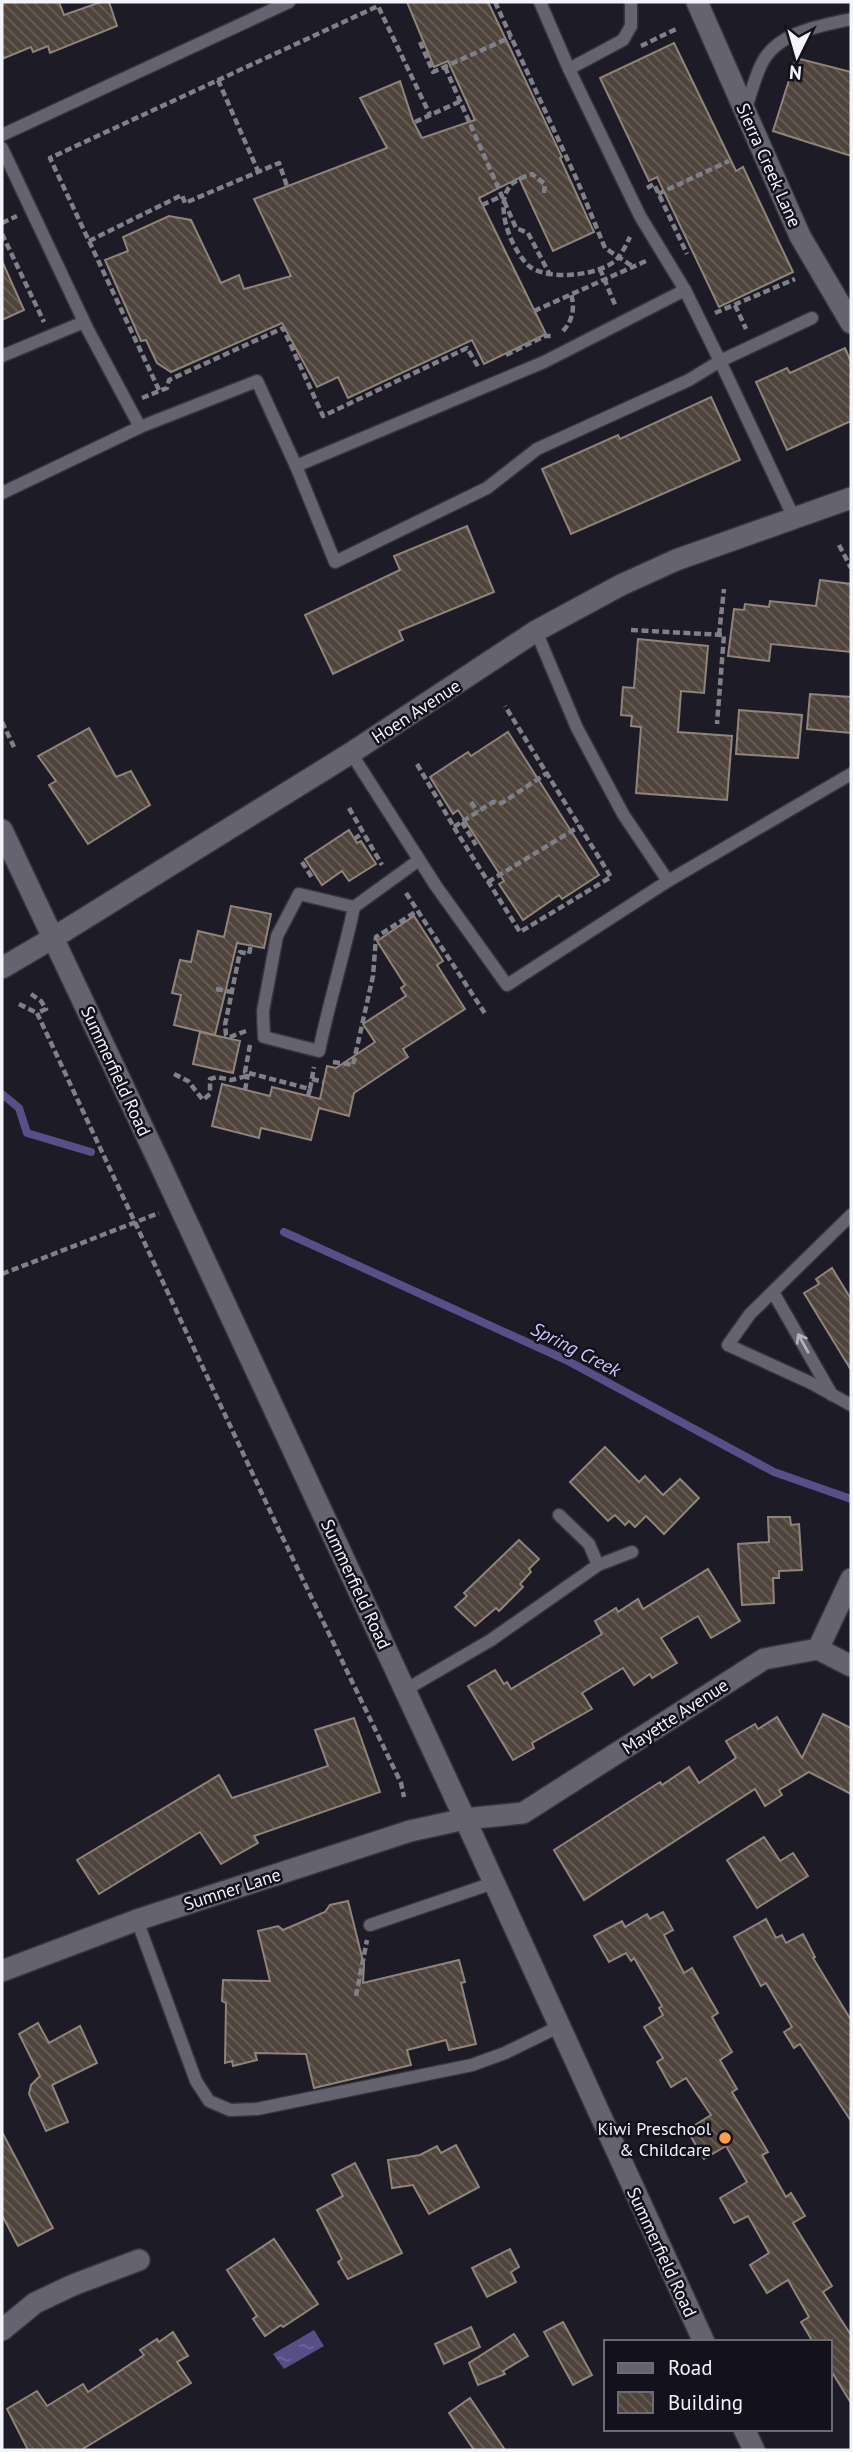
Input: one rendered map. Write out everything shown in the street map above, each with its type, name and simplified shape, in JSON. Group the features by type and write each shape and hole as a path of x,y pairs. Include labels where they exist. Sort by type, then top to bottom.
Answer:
{"street":[{"name":"Sierra Creek Lane","path":"697,2 800,236 851,323"},
{"name":"Hoen Avenue","path":"2,968 351,753 536,631 621,585 676,560 851,498"},
{"name":"Summerfield Road","path":"2,830 465,1819 703,2340"},
{"path":"851,1579 818,1649 851,1667"},
{"name":"Mayette Avenue","path":"465,1819 523,1813 764,1659 818,1649"},
{"name":"Sumner Lane","path":"2,1971 137,1920 410,1831 465,1819"},
{"path":"2,2330 35,2303 73,2285 139,2260"},
{"path":"745,2431 754,2450"}],"lane":[{"path":"2,135 289,2"},
{"path":"540,2 639,215 685,290 794,519"},
{"path":"569,69 624,40 631,26 631,2"},
{"path":"745,112 762,62 778,43 809,29 851,19"},
{"path":"2,148 85,322 141,427"},
{"path":"296,466 544,362 685,290"},
{"path":"2,493 141,427 257,381 296,466 335,562 487,488 537,449 689,380 720,361 812,318"},
{"path":"2,356 85,322"},
{"path":"536,631 577,728 623,814 668,881"},
{"path":"351,753 419,860 507,985 668,881 851,775"},
{"path":"354,906 299,894 277,936 263,1011 264,1037 319,1051 328,1004 345,949 354,906 419,860"},
{"path":"851,1215 750,1314 728,1345 851,1405"},
{"path":"773,1292 832,1395"},
{"path":"559,1515 589,1544 598,1565"},
{"path":"405,1690 491,1640 598,1565 632,1552"},
{"path":"370,1925 493,1883"},
{"path":"137,1920 195,2081 209,2101 230,2110 257,2109 472,2065 505,2053 558,2027"}],"path":[{"path":"495,2 593,214 605,248 632,266"},
{"path":"430,115 378,6 50,158 159,390 167,388 169,380 284,328 323,416 467,348 478,369 490,363"},
{"path":"632,50 678,29"},
{"path":"419,42 433,72 511,37"},
{"path":"445,67 516,228 528,233 550,274"},
{"path":"218,80 258,171"},
{"path":"415,122 461,101"},
{"path":"659,194 729,161"},
{"path":"89,241 182,195 185,203 279,163 287,186"},
{"path":"544,192 545,184 532,174 512,184 507,191 505,224 516,251 531,268 550,274 570,275 600,269 619,257 630,237"},
{"path":"654,184 688,255"},
{"path":"482,205 502,195"},
{"path":"2,234 44,322 33,327"},
{"path":"534,311 646,260"},
{"path":"600,269 607,286"},
{"path":"710,302 715,313 794,279"},
{"path":"501,358 545,336 561,333 569,325 573,313 571,294"},
{"path":"735,305 746,329"},
{"path":"839,545 851,568"},
{"path":"719,635 724,589"},
{"path":"631,630 724,635 717,724"},
{"path":"417,764 520,932 611,877 505,706"},
{"path":"2,722 14,747"},
{"path":"454,827 493,802 502,803 547,774"},
{"path":"471,802 478,812"},
{"path":"349,808 383,866 373,872"},
{"path":"462,822 477,844 468,850"},
{"path":"488,882 580,826"},
{"path":"354,839 363,833"},
{"path":"302,862 319,889"},
{"path":"406,893 426,929 442,947 486,1015"},
{"path":"435,950 442,947"},
{"path":"216,989 232,992"},
{"path":"31,994 41,1001 46,1009 37,1013"},
{"path":"19,1004 37,1013 401,1783 404,1797"},
{"path":"174,1074 188,1081 203,1100 210,1094 210,1079 217,1077 229,1083 248,1074 245,1090"},
{"path":"312,1080 324,1082"},
{"path":"308,1096 310,1088"},
{"path":"2,1274 134,1221 180,1206"},
{"path":"356,1996 370,1925"}],"water":[{"path":"314,2330 324,2346 284,2369 273,2354"}],"building":[{"path":"2,2 59,2 64,15 101,2 109,2 117,26 50,53 48,46 33,52 31,47 2,59"},
{"path":"407,2 488,2 562,157 560,158 594,232 553,251 519,178 479,198 546,334 484,364 472,340 348,398 338,377 317,387 282,323 171,372 157,363 146,340 141,341 105,260 128,251 123,237 169,216 191,220 221,283 239,275 244,289 291,276 254,199 387,148 360,98 400,81 413,121 422,138 475,120 448,61 434,67"},
{"path":"674,43 736,171 743,167 793,272 719,307 657,177 649,181 600,78"},
{"path":"796,58 851,72 851,156 773,131"},
{"path":"2,261 24,310 2,320"},
{"path":"845,348 851,362 851,421 787,450 756,382 787,368 790,373"},
{"path":"711,397 740,460 571,534 542,469 618,435 620,439"},
{"path":"467,526 494,592 399,631 403,640 333,674 305,615 400,570 394,556"},
{"path":"820,580 851,584 851,652 771,644 769,661 728,656 734,609 744,610 745,604 769,607 770,601 816,606"},
{"path":"638,639 708,646 704,693 681,691 678,732 732,736 727,800 636,793 641,727 631,726 632,716 621,715 623,687 634,688"},
{"path":"810,694 851,697 851,733 807,729"},
{"path":"739,710 802,715 798,758 736,754"},
{"path":"89,728 116,777 131,771 150,805 88,844 49,785 56,781 38,756"},
{"path":"508,732 599,875 562,899 559,895 523,920 499,884 504,881 458,810 453,814 430,777 468,752 471,756"},
{"path":"349,830 357,843 361,841 376,864 349,881 342,871 322,885 305,859"},
{"path":"231,906 271,914 264,948 237,943 215,1035 174,1025 181,995 172,993 180,960 191,962 198,931 224,937"},
{"path":"414,916 443,961 437,965 465,1009 403,1049 408,1057 354,1093 349,1116 319,1108 311,1140 261,1128 259,1138 212,1126 222,1084 270,1096 272,1087 320,1099 327,1066 336,1068 375,1042 363,1024 406,996 401,988 405,985 377,941"},
{"path":"200,1032 240,1041 233,1073 193,1064"},
{"path":"832,1268 851,1299 851,1370 804,1293 819,1284 816,1279"},
{"path":"605,1447 639,1482 645,1476 663,1495 680,1479 699,1498 664,1534 646,1516 635,1527 629,1521 625,1525 615,1515 608,1521 570,1482"},
{"path":"768,1517 790,1517 791,1525 799,1524 802,1570 779,1571 779,1578 773,1578 774,1603 742,1605 738,1544 769,1542"},
{"path":"519,1540 539,1559 520,1584 523,1587 499,1611 496,1608 475,1626 455,1607 467,1596 464,1593"},
{"path":"708,1569 740,1621 711,1638 698,1616 661,1638 677,1663 652,1678 650,1674 634,1685 623,1668 582,1693 592,1709 532,1743 534,1748 513,1760 468,1686 495,1670 504,1684 507,1682 511,1689 602,1634 595,1621 616,1608 618,1612 638,1599 643,1609"},
{"path":"823,1714 851,1728 851,1794 809,1772 779,1790 782,1795 765,1806 755,1789 584,1900 554,1850 660,1782 662,1785 689,1767 699,1783 736,1758 726,1741 755,1724 758,1729 777,1717 802,1758"},
{"path":"354,1718 380,1792 254,1836 258,1843 221,1864 200,1832 99,1894 77,1860 219,1775 232,1798 328,1766 315,1730"},
{"path":"764,1837 780,1861 793,1853 808,1876 757,1908 727,1860"},
{"path":"348,1901 364,1965 363,1983 459,1960 465,1982 461,1983 476,2044 449,2050 446,2040 407,2050 411,2065 314,2088 306,2054 255,2053 257,2060 233,2066 232,2061 225,2063 226,2003 222,2001 223,1980 270,1981 258,1931 278,1926 283,1930 325,1912 330,1905"},
{"path":"663,1912 673,1930 664,1935 684,1973 692,1968 718,2013 712,2017 732,2052 720,2060 737,2089 732,2092 768,2152 762,2155 786,2197 791,2193 805,2216 793,2223 832,2286 823,2292 851,2335 851,2403 832,2372 832,2340 812,2340 801,2322 809,2317 788,2280 767,2293 750,2265 769,2253 748,2216 734,2223 720,2198 747,2182 726,2146 704,2159 687,2130 711,2115 686,2078 671,2087 657,2062 663,2058 644,2027 663,2015 659,2008 662,2006 634,1958 631,1961 626,1953 609,1962 594,1936 622,1921 625,1927 647,1914 650,1919"},
{"path":"766,1919 776,1938 782,1935 786,1943 803,1934 815,1957 813,1958 851,2020 851,2121 800,2044 794,2048 784,2032 792,2027 766,1983 761,1986 734,1937"},
{"path":"38,2023 49,2043 80,2026 97,2063 52,2085 68,2122 46,2131 29,2094 31,2085 40,2076 19,2034"},
{"path":"2,2132 53,2228 18,2246 2,2215"},
{"path":"456,2145 479,2187 429,2214 413,2185 392,2188 388,2160 420,2155 437,2146 441,2153"},
{"path":"355,2163 402,2253 348,2279 338,2262 342,2259 317,2210 343,2196 332,2175"},
{"path":"274,2239 318,2304 265,2336 253,2319 257,2316 227,2270"},
{"path":"510,2249 519,2267 511,2272 516,2282 487,2297 472,2268"},
{"path":"563,2322 592,2375 573,2385 544,2332"},
{"path":"471,2327 480,2347 444,2364 435,2344"},
{"path":"173,2332 188,2356 177,2362 191,2383 81,2450 28,2450 7,2409 37,2391 47,2406 83,2384 88,2392 144,2355 140,2350"},
{"path":"514,2334 528,2356 503,2371 505,2374 478,2385 469,2363"},
{"path":"470,2398 505,2450 474,2450 449,2413"}],"waterway":[{"name":"Spring Creek","path":"2,1094 19,1108 27,1133 91,1152"},
{"name":"Spring Creek","path":"284,1232 566,1360 774,1472 851,1499"}],"place":[{"name":"Kiwi Preschool & Childcare","path":"725,2138"}]}
